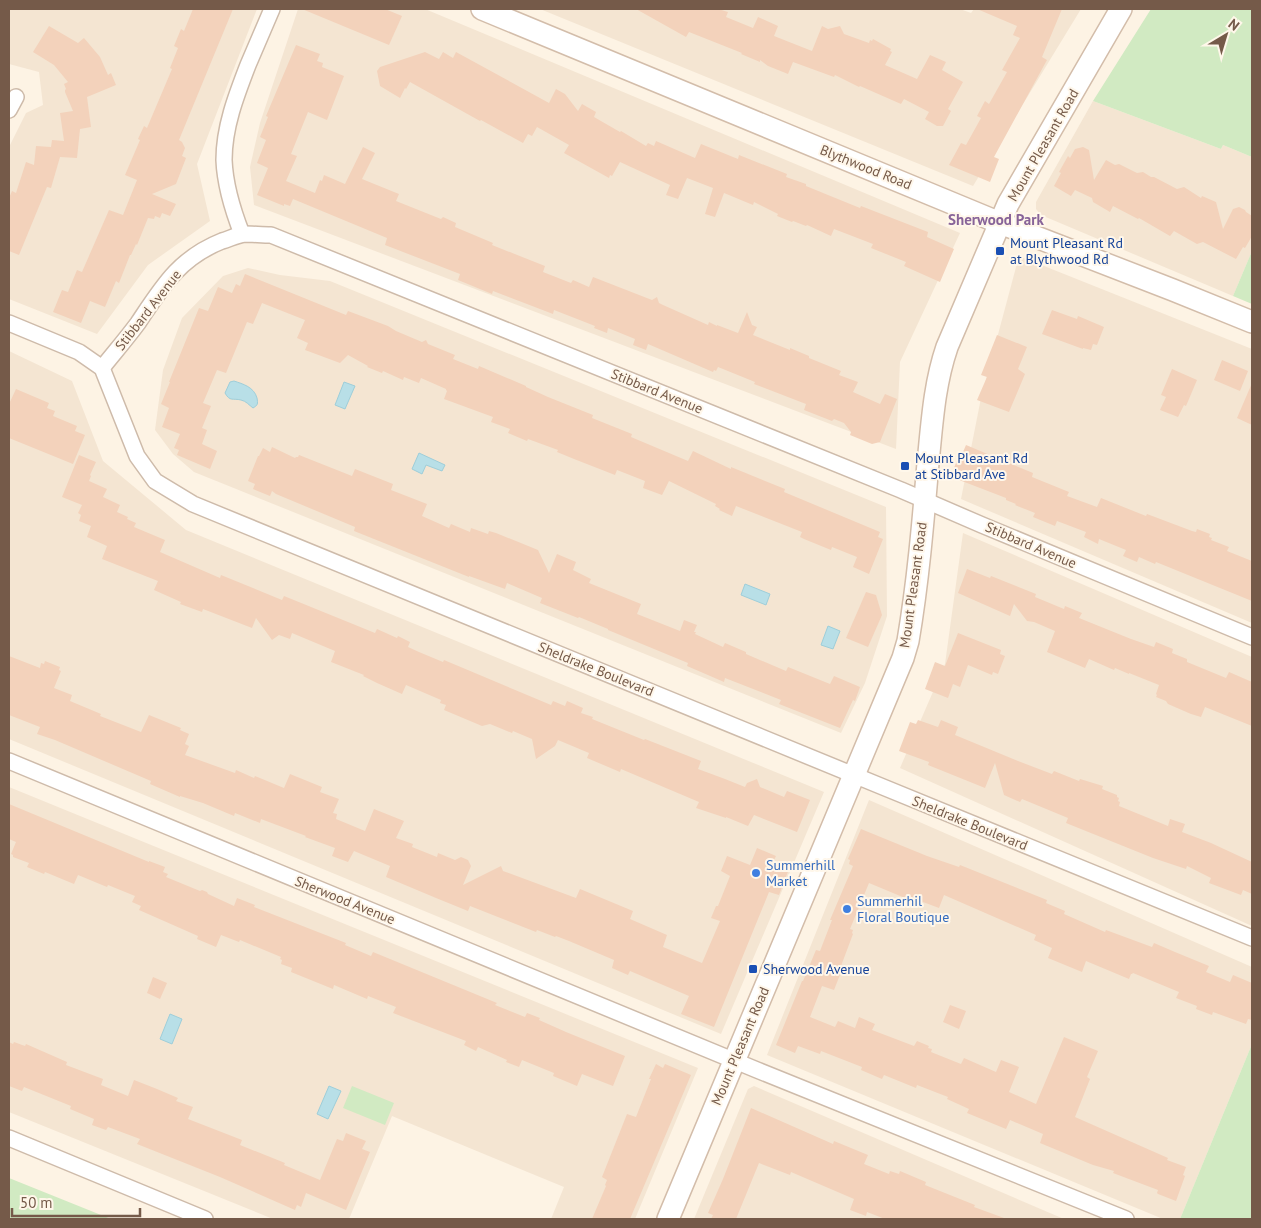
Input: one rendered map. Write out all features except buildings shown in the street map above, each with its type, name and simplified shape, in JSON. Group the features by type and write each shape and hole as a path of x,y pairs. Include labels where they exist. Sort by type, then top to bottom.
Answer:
{"main road":[{"name":"Blythwood Road","path":"482,9 1000,223 1252,322"},
{"name":"Mount Pleasant Road","path":"668,1219 903,658 908,641 936,391 947,347 1008,204 1122,9"}],"street":[{"path":"242,234 233,210 227,184 224,162 226,138 230,113 236,94 272,9"},
{"name":"Stibbard Avenue","path":"102,368 137,323 155,296 176,271 190,259 208,247 242,234 271,235 925,500 1252,637"},
{"path":"9,323 79,352 102,368"},
{"name":"Sheldrake Boulevard","path":"102,368 137,456 155,481 193,504 1252,938"},
{"name":"Sherwood Avenue","path":"9,761 1126,1219"},
{"path":"9,1138 205,1219"}],"shaded area":[{"path":"9,9 257,9 197,164 210,221 148,265 97,334 9,299 9,147 26,113 43,105 39,72 9,64"},
{"path":"298,9 425,9 960,233 900,362 896,449 254,205 250,167 260,123"},
{"path":"540,9 960,9 971,13 974,9 1081,9 973,186"},
{"path":"1093,101 1221,149 1223,145 1252,157 1252,251 1233,296 1041,215 1036,209 1036,202"},
{"path":"1019,256 1252,349 1252,623 961,499 981,398"},
{"path":"248,268 280,275 330,281 886,507 887,616 865,683 841,733 194,472 173,454 155,430 163,370 182,318 223,276"},
{"path":"9,351 72,381 103,461 186,530 824,792 721,1034 9,739"},
{"path":"963,533 1252,657 1252,926 900,768 945,664"},
{"path":"9,787 698,1068 635,1219 551,1219 564,1187 392,1116 349,1219 273,1219 9,1112"},
{"path":"869,800 1252,967 1252,1044 1180,1219 1163,1219 767,1055"},
{"path":"754,1086 1064,1219 694,1219 748,1089"}],"green space":[{"path":"1151,9 1252,9 1252,157 1223,145 1221,149 1093,101"},
{"path":"1252,251 1252,304 1233,296"},
{"path":"1252,1044 1252,1219 1180,1219"},
{"path":"352,1086 394,1103 385,1125 343,1108"},
{"path":"9,1178 111,1219 9,1219"}],"water":[{"path":"234,381 248,386 256,394 256,406 253,408 244,401 230,399 227,396 225,393 230,382"},
{"path":"344,382 355,386 345,409 335,405"},
{"path":"419,453 445,465 442,471 426,465 422,474 412,469"},
{"path":"745,584 770,594 766,605 741,595"},
{"path":"828,626 840,631 833,649 821,645"},
{"path":"170,1014 182,1019 172,1044 160,1039"},
{"path":"329,1086 341,1091 328,1119 317,1114"}],"place":[{"name":"Mount Pleasant Rd at Blythwood Rd","path":"1000,251"},
{"name":"Mount Pleasant Rd at Stibbard Ave","path":"905,466"},
{"name":"Summerhill Market","path":"756,873"},
{"name":"Summerhil Floral Boutique","path":"847,909"},
{"name":"Sherwood Avenue","path":"753,969"}],"district":[{"name":"Sherwood Park","path":"996,220"}]}
